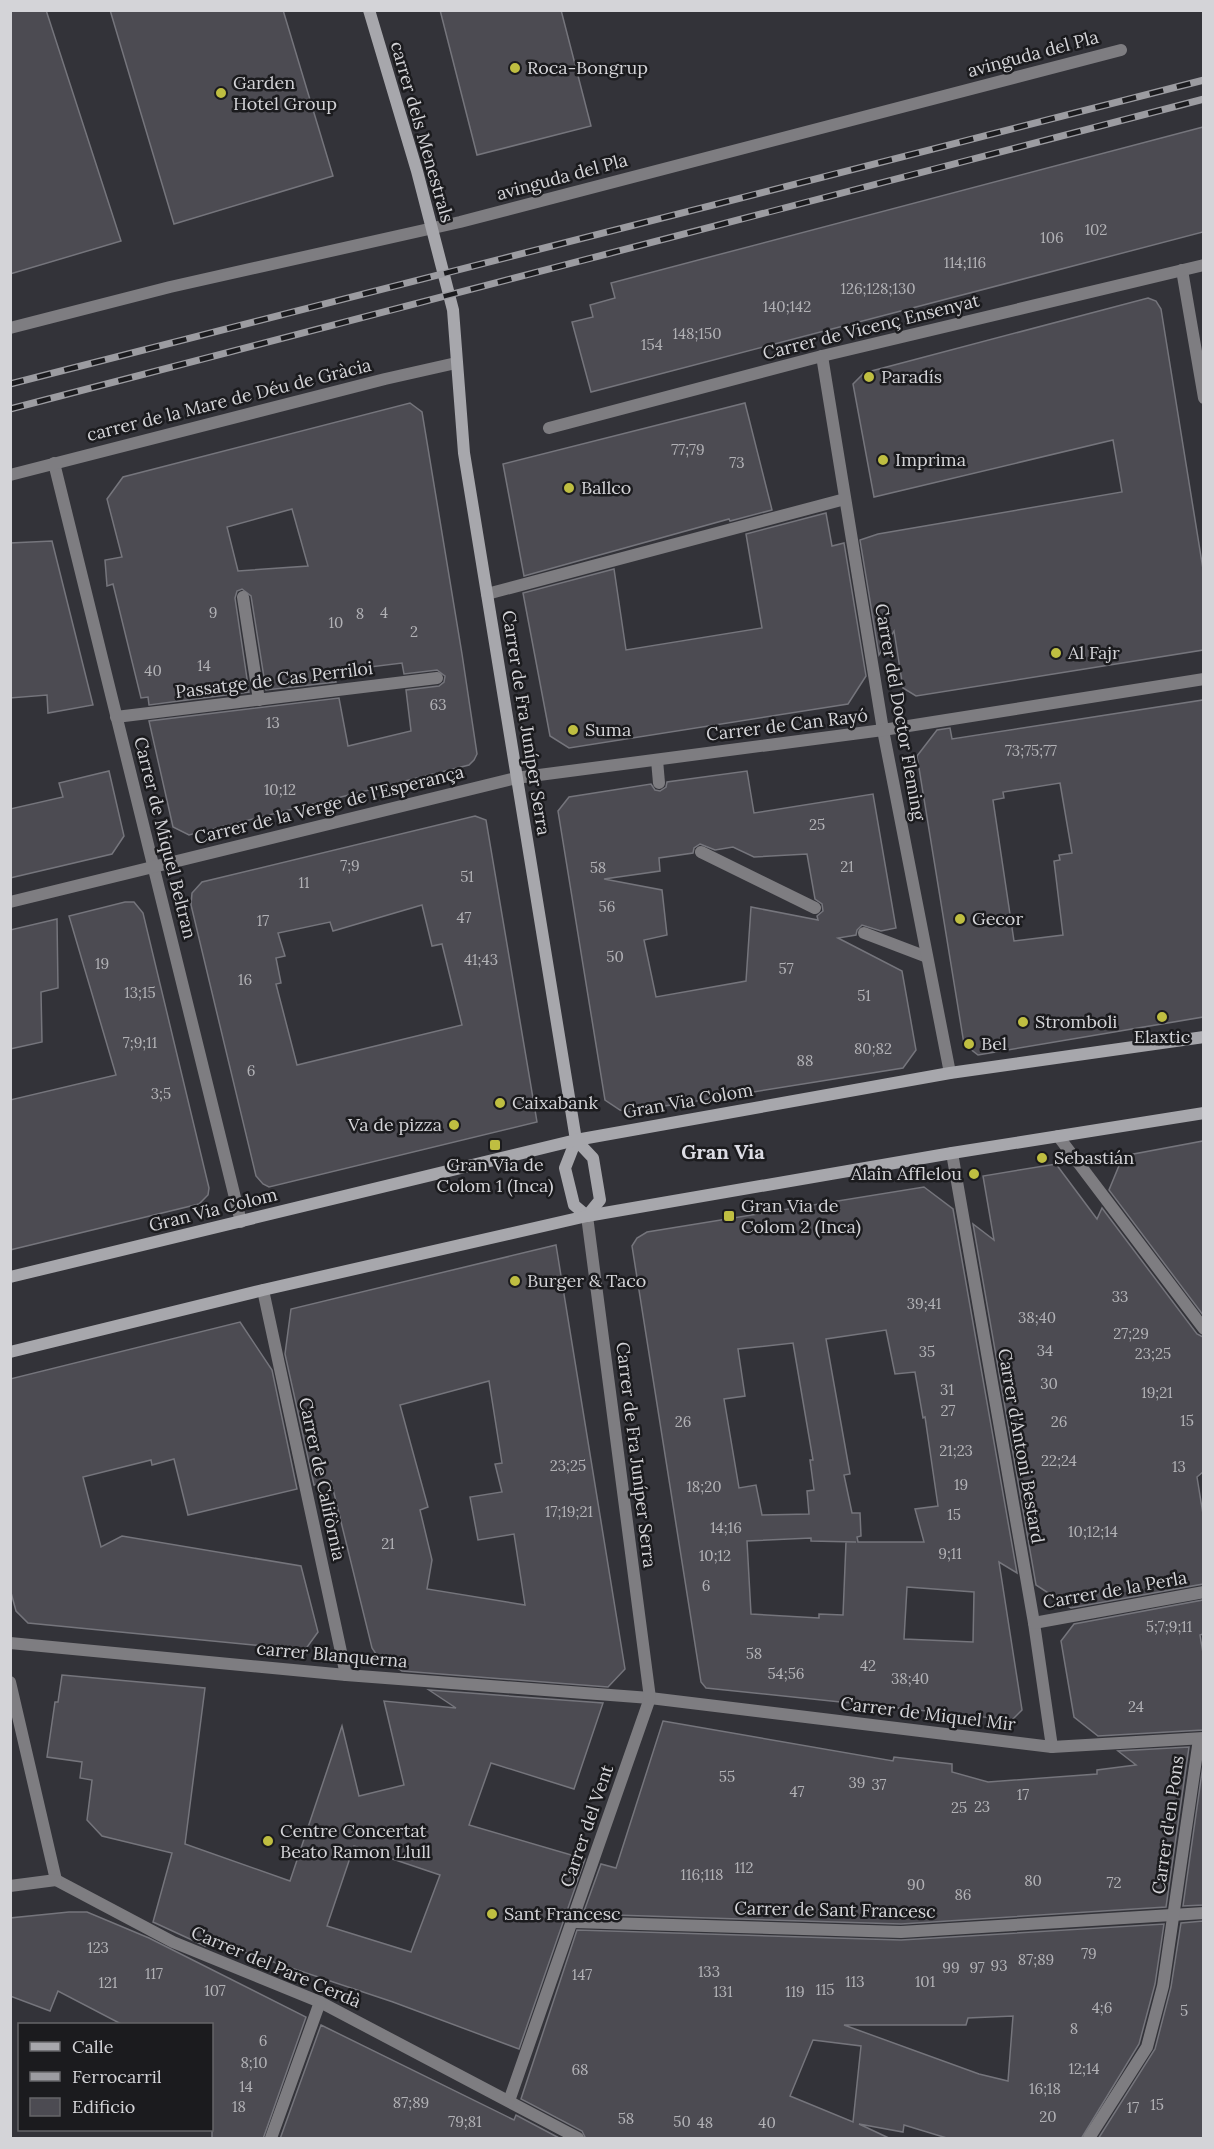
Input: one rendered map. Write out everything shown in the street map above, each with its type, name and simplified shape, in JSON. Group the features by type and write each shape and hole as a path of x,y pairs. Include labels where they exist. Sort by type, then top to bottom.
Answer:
{"main road":[{"name":"carrer dels Menestrals","path":"369,10 417,171 430,229 453,310"},
{"name":"Carrer de Fra Juníper Serra","path":"453,310 464,453 576,1140 565,1168 574,1205 587,1216 600,1200 593,1158 576,1140"},
{"name":"Gran Via Colom","path":"10,1277 576,1140 950,1073 1203,1037"},
{"path":"10,1352 263,1290 587,1216 952,1153 1203,1113"}],"street":[{"name":"avinguda del Pla","path":"10,328 170,287 430,229 1121,50"},
{"name":"Carrer de Vicenç Ensenyat","path":"549,428 822,356 1203,265"},
{"path":"1182,270 1203,398"},
{"name":"Carrer del Doctor Fleming","path":"822,356 883,730 950,1073"},
{"name":"carrer de la Mare de Déu de Gràcia","path":"10,475 456,363"},
{"name":"Carrer de Miquel Beltran","path":"54,463 241,1222"},
{"path":"487,594 845,499"},
{"path":"243,597 259,700"},
{"name":"Passatge de Cas Perriloi","path":"116,717 437,678"},
{"name":"Carrer de Can Rayó","path":"516,778 883,730 1203,679"},
{"path":"657,760 659,783"},
{"name":"Carrer de la Verge de l'Esperança","path":"10,902 516,778"},
{"path":"701,852 815,908"},
{"path":"864,933 927,957"},
{"path":"1058,1136 1203,1329"},
{"name":"Carrer d'Antoni Bestard","path":"952,1153 1034,1623 1052,1747"},
{"name":"Carrer de Fra Juníper Serra","path":"587,1216 650,1698"},
{"name":"Carrer de Califòrnia","path":"263,1290 346,1675"},
{"name":"Carrer de la Perla","path":"1034,1623 1203,1592"},
{"name":"carrer Blanquerna","path":"10,1643 346,1675 650,1698"},
{"path":"10,1682 56,1880 10,1886"},
{"name":"Carrer de Miquel Mir","path":"650,1698 1052,1747 1201,1739"},
{"name":"Carrer del Vent","path":"508,2101 573,1922 650,1698"},
{"name":"Carrer d'en Pons","path":"1089,2139 1147,2047 1163,1986 1201,1739"},
{"name":"Carrer del Pare Cerdà","path":"56,1880 173,1942 320,2002 578,2139"},
{"name":"Carrer de Sant Francesc","path":"573,1922 902,1932 1203,1913"},
{"path":"271,2139 320,2002"}],"building":[{"path":"10,10 46,10 121,241 10,274"},
{"name":"Garden Hotel Group","path":"110,10 283,10 333,176 174,224"},
{"name":"Roca-Bongrup","path":"440,10 561,10 591,126 477,155"},
{"path":"1203,127 1203,232 591,392 572,322 593,317 590,305 615,298 611,283"},
{"path":"1148,298 1156,301 1161,309 1203,569 1203,650 916,696 903,688 894,631 879,655 860,540 878,534 1122,492 1113,440 874,497 853,384 864,373"},
{"path":"410,403 422,412 477,754 474,760 469,765 189,835 173,827 149,721 339,698 348,746 411,731 406,690 439,686 444,682 445,676 437,670 404,674 402,663 337,671 334,672 336,682 266,690 251,596 242,589 237,591 235,598 249,692 149,705 148,697 141,698 113,584 107,586 105,560 122,557 107,499 123,477","holes":["292,509 308,566 238,571 227,527"]},
{"path":"745,403 772,510 730,521 729,519 524,576 503,464"},
{"path":"826,513 832,546 844,543 866,676 848,704 569,748 550,736 523,593 614,569 626,650 762,628 746,534"},
{"path":"52,541 93,705 48,713 47,695 10,698 10,543"},
{"path":"1203,700 1203,1017 978,1055 964,1044 917,756 937,730 950,728 952,739","holes":["1060,783 1072,853 1059,855 1060,860 1054,861 1063,935 1014,941 993,800 1004,798 1003,792"]},
{"path":"109,771 124,836 112,854 10,878 10,809 63,797 59,783"},
{"path":"747,771 754,813 873,794 896,928 881,931 862,925 856,935 838,938 902,971 916,1050 903,1068 627,1112 605,1100 558,811 569,797 651,784 655,790 660,791 666,787 667,782","holes":["700,844 715,850 733,847 754,857 807,854 815,899 822,904 823,911 817,916 818,920 751,907 746,981 656,997 644,940 667,935 662,890 604,879 660,871 659,858 693,853 694,848"]},
{"path":"475,816 486,820 537,1122 269,1187 263,1184 256,1176 191,905 192,893 202,882","holes":["422,905 432,946 442,944 462,1025 297,1065 276,984 281,983 276,958 285,956 278,933 330,922 333,931"]},
{"path":"125,902 134,902 143,913 209,1188 208,1195 199,1204 10,1250 10,1100 116,1075 69,916"},
{"path":"57,919 58,988 41,992 42,1042 10,1049 10,930"},
{"path":"1203,1141 1203,1315 1109,1190 1123,1156"},
{"path":"1056,1164 1097,1219 1102,1208 1197,1334 1203,1337 1203,1472 1197,1477 1203,1514 1203,1584 1071,1608 1036,1585 973,1224 994,1240 983,1176"},
{"path":"924,1187 953,1209 1017,1573 999,1562 1022,1710 1012,1720 706,1688 701,1682 632,1246 637,1238 647,1232","holes":["886,1330 895,1374 915,1372 923,1418 925,1417 938,1506 915,1509 924,1542 858,1542 857,1537 861,1536 860,1513 852,1513 844,1475 850,1474 826,1339","793,1343 813,1460 810,1460 814,1490 807,1491 809,1514 762,1515 756,1485 739,1488 724,1399 745,1396 738,1349","811,1538 811,1541 856,1542 846,1542 843,1615 819,1614 819,1618 751,1614 747,1541","907,1587 974,1592 973,1642 904,1639"]},
{"path":"556,1245 625,1669 608,1687 402,1671 376,1654 372,1648 331,1481 314,1485 285,1354 291,1309","holes":["489,1381 502,1463 495,1464 502,1492 470,1497 478,1540 514,1534 525,1605 427,1589 432,1560 420,1510 428,1507 400,1405"]},
{"path":"240,1322 272,1370 297,1489 188,1515 174,1459 152,1465 151,1460 83,1477 101,1547 122,1536 301,1566 318,1632 305,1650 28,1623 16,1611 10,1589 10,1379"},
{"path":"1203,1600 1203,1634 1200,1635 1203,1653 1203,1730 1098,1736 1074,1717 1061,1641 1074,1624"},
{"path":"62,1675 205,1688 185,1844 290,1881 342,1726 359,1796 404,1785 384,1701 456,1708 429,1690 603,1703 574,1789 491,1763 469,1825 585,1859 519,2049 393,2002 208,1940 205,1946 153,1922 172,1853 102,1836 87,1820 92,1780 80,1778 82,1762 47,1757 55,1702 58,1702","holes":["354,1846 440,1875 411,1952 327,1926"]},
{"path":"663,1721 893,1761 894,1757 952,1764 952,1772 988,1782 1097,1774 1097,1770 1136,1765 1118,1751 1189,1747 1166,1907 901,1924 583,1914 601,1864 616,1868"},
{"path":"1203,1765 1203,1905 1183,1906"},
{"path":"87,1912 149,1938 306,2017 263,2139 212,2139 213,2023 119,2023 58,1991 50,2011 10,1996 10,1918"},
{"path":"1203,1921 1203,2139 1098,2139 1155,2049 1171,1987 1181,1923"},
{"path":"1164,1924 1155,1984 1139,2044 1081,2139 950,2139 904,2125 903,2132 859,2124 891,2139 586,2139 582,2131 521,2099 577,1930 901,1940","holes":["1013,2016 1008,2081 979,2074 844,2025 966,2025 968,2018","813,2040 861,2046 853,2122 790,2096"]},
{"path":"321,2025 514,2120 516,2115 561,2139 280,2139"}],"railway":[{"path":"10,384 1204,80"},
{"path":"10,409 1204,99"}],"place":[{"name":"Roca-Bongrup","path":"515,68"},
{"name":"Garden Hotel Group","path":"221,93"},
{"name":"Paradís","path":"869,377"},
{"name":"Imprima","path":"883,460"},
{"name":"Ballco","path":"569,488"},
{"name":"Al Fajr","path":"1056,653"},
{"name":"Suma","path":"573,730"},
{"name":"Gecor","path":"960,919"},
{"name":"Elaxtic","path":"1162,1017"},
{"name":"Stromboli","path":"1023,1022"},
{"name":"Bel","path":"969,1044"},
{"name":"Caixabank","path":"500,1103"},
{"name":"Va de pizza","path":"454,1125"},
{"name":"Gran Via de Colom 1 (Inca)","path":"495,1145"},
{"name":"Sebastián","path":"1042,1158"},
{"name":"Alain Afflelou","path":"974,1174"},
{"name":"Gran Via de Colom 2 (Inca)","path":"729,1216"},
{"name":"Burger & Taco","path":"515,1281"},
{"name":"Centre Concertat Beato Ramon Llull","path":"268,1841"},
{"name":"Sant Francesc","path":"492,1914"}],"district":[{"name":"Gran Via","path":"723,1152"}]}
